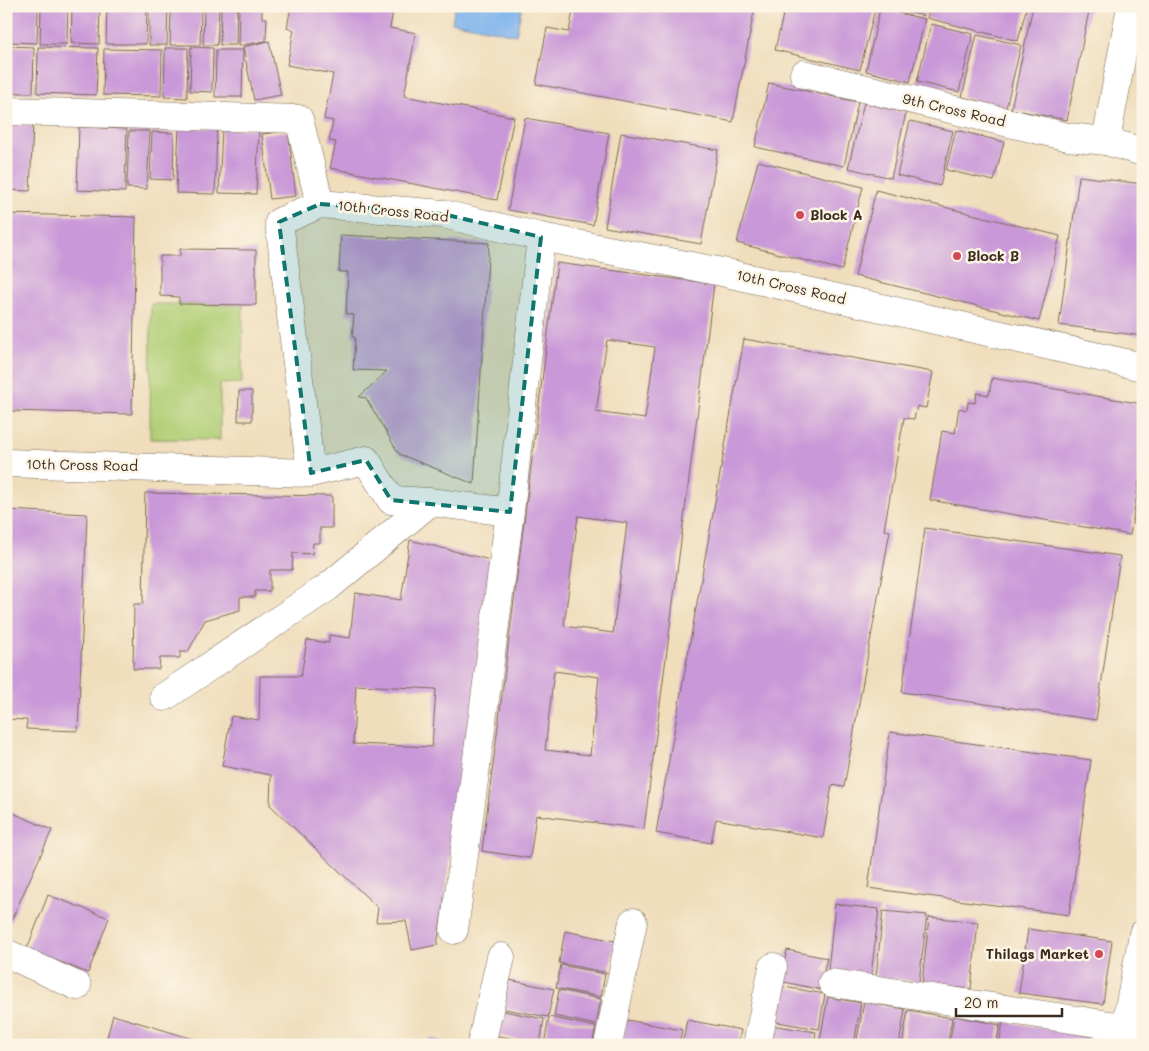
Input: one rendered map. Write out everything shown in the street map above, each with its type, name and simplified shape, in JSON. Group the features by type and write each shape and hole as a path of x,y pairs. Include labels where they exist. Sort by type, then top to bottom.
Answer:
{"street":[{"path":"1106,141 1131,6"},
{"name":"9th Cross Road","path":"804,74 1068,137 1106,141 1143,152"},
{"path":"6,111 299,119 320,204"},
{"name":"10th Cross Road","path":"6,463 311,473 279,222 320,204 443,214 541,238 722,272 1143,367"},
{"path":"454,930 510,512 541,238"},
{"path":"311,473 366,460 391,500 430,502 510,512"},
{"path":"164,697 328,587 430,502"},
{"path":"608,1045 633,922"},
{"path":"832,983 1130,1034 1143,934"},
{"path":"6,953 77,986"},
{"path":"481,1045 501,957"},
{"path":"756,1045 773,967"}],"highlighted area":[{"path":"320,204 443,214 541,237 510,512 391,500 366,460 311,473 279,222"}],"green space":[{"path":"151,304 243,305 242,383 220,384 220,440 150,439"}],"water":[{"path":"455,6 522,6 516,35 452,22"}],"building":[{"path":"8,6 38,6 37,43 7,42"},
{"path":"41,6 68,6 67,44 40,44"},
{"path":"72,6 100,6 99,44 71,43"},
{"path":"107,6 147,6 146,44 106,44"},
{"path":"149,6 168,6 167,45 149,45"},
{"path":"171,6 201,6 200,45 170,45"},
{"path":"204,6 219,6 217,45 203,45"},
{"path":"221,6 237,6 236,45 220,45"},
{"path":"239,6 262,6 262,18 267,18 266,41 238,46"},
{"path":"291,6 394,6 390,28 416,33 404,96 514,117 497,200 330,168 336,142 329,141 333,121 324,119 333,74 287,65 294,30 287,28"},
{"path":"574,6 755,6 733,122 536,84 547,28 569,32"},
{"path":"785,6 864,6 875,9 860,70 775,50"},
{"path":"882,6 926,6 924,16"},
{"path":"930,6 1027,6 1018,41 927,18"},
{"path":"1033,6 1090,6 1067,120 1011,109"},
{"path":"880,9 925,19 910,82 866,71"},
{"path":"931,24 973,34 959,92 917,82"},
{"path":"977,35 1021,45 1006,108 962,97"},
{"path":"269,41 281,95 254,100 243,47"},
{"path":"6,46 34,47 33,93 6,93"},
{"path":"38,47 98,48 96,95 37,93"},
{"path":"191,47 213,48 212,92 190,91"},
{"path":"165,48 188,48 187,98 164,97"},
{"path":"104,49 162,50 161,96 103,95"},
{"path":"216,50 243,50 242,97 215,97"},
{"path":"769,83 858,102 844,166 755,147"},
{"path":"864,103 906,113 891,178 848,168"},
{"path":"525,118 609,133 593,225 508,210"},
{"path":"910,121 953,131 940,186 897,175"},
{"path":"6,124 33,125 30,191 6,190"},
{"path":"79,127 127,129 125,192 77,190"},
{"path":"179,127 217,129 215,194 176,193"},
{"path":"222,128 259,129 256,194 219,193"},
{"path":"956,130 1004,142 994,181 946,170"},
{"path":"129,131 150,131 147,189 127,188"},
{"path":"288,131 296,196 270,199 262,134"},
{"path":"152,132 174,133 173,180 150,179"},
{"path":"621,133 718,150 701,244 605,227"},
{"name":"Block A","path":"758,161 863,187 842,270 737,243"},
{"path":"1079,176 1143,184 1143,336 1059,325"},
{"name":"Block B","path":"876,190 1060,236 1039,321 855,276"},
{"path":"6,214 136,217 132,414 6,411"},
{"path":"341,235 489,243 474,484 399,454 366,398 359,397 387,371 353,370 355,337 352,337 354,315 346,314 348,272 339,272"},
{"path":"180,249 256,250 256,305 179,304 179,297 160,296 160,256 180,256"},
{"path":"557,263 714,284 644,829 536,815 530,858 482,851","holes":["607,340 655,347 645,419 596,412","578,516 627,523 613,633 564,626","554,671 599,677 590,755 545,750"]},
{"path":"744,339 933,372 926,408 917,406 914,419 904,418 884,530 890,531 844,787 832,785 823,838 716,819 711,843 656,833"},
{"path":"992,378 1143,404 1143,459 1130,535 930,500 942,431 955,433 959,408 967,410 968,402 975,403 977,393 989,395"},
{"path":"239,391 252,391 252,421 238,421"},
{"path":"145,493 332,496 332,528 320,528 320,543 313,543 312,554 293,553 292,570 270,570 270,591 255,591 255,597 240,597 240,610 205,620 188,652 180,652 180,658 160,658 159,669 133,669 134,604 143,604"},
{"path":"6,510 87,514 78,731 26,729 27,720 6,719"},
{"path":"925,528 1120,556 1096,720 902,692"},
{"path":"410,540 498,562 437,945 412,950 406,921 376,922 378,908 270,805 271,775 222,766 231,716 259,720 260,676 301,676 307,640 329,643 329,635 350,638 355,593 401,600","holes":["356,685 436,689 432,747 353,744"]},
{"path":"890,732 1091,760 1069,915 868,888"},
{"path":"6,810 52,830 6,932"},
{"path":"48,895 109,918 88,973 27,949"},
{"path":"835,904 879,909 871,975 828,970"},
{"path":"883,911 927,915 919,982 876,977"},
{"path":"929,917 978,922 971,989 922,984"},
{"path":"1028,929 1112,941 1103,1004 1019,993"},
{"path":"565,931 615,941 609,973 559,963"},
{"path":"787,950 827,958 824,971 831,973 826,991 780,981"},
{"path":"561,965 605,974 601,997 556,988"},
{"path":"504,979 554,989 548,1017 499,1008"},
{"path":"778,986 825,994 819,1029 771,1021"},
{"path":"559,990 601,999 596,1025 554,1016"},
{"path":"828,997 861,1003 854,1045 819,1045"},
{"path":"864,1002 905,1009 899,1045 856,1045"},
{"path":"499,1010 544,1019 540,1044 494,1035"},
{"path":"908,1010 952,1018 947,1045 902,1045"},
{"path":"113,1015 200,1041 199,1045 105,1045"},
{"path":"954,1016 1000,1025 996,1045 949,1045"},
{"path":"549,1017 596,1027 592,1045 544,1045"},
{"path":"627,1020 682,1030 679,1045 622,1045"},
{"path":"687,1020 741,1030 738,1045 682,1045"},
{"path":"1003,1021 1099,1038 1098,1045 999,1045"},
{"path":"771,1025 816,1032 814,1045 767,1045"},
{"path":"430,1038 454,1044 454,1045 428,1045"}],"place":[{"name":"Block A","path":"800,215"},
{"name":"Block B","path":"957,256"},
{"name":"Thilags Market","path":"1099,954"}]}
